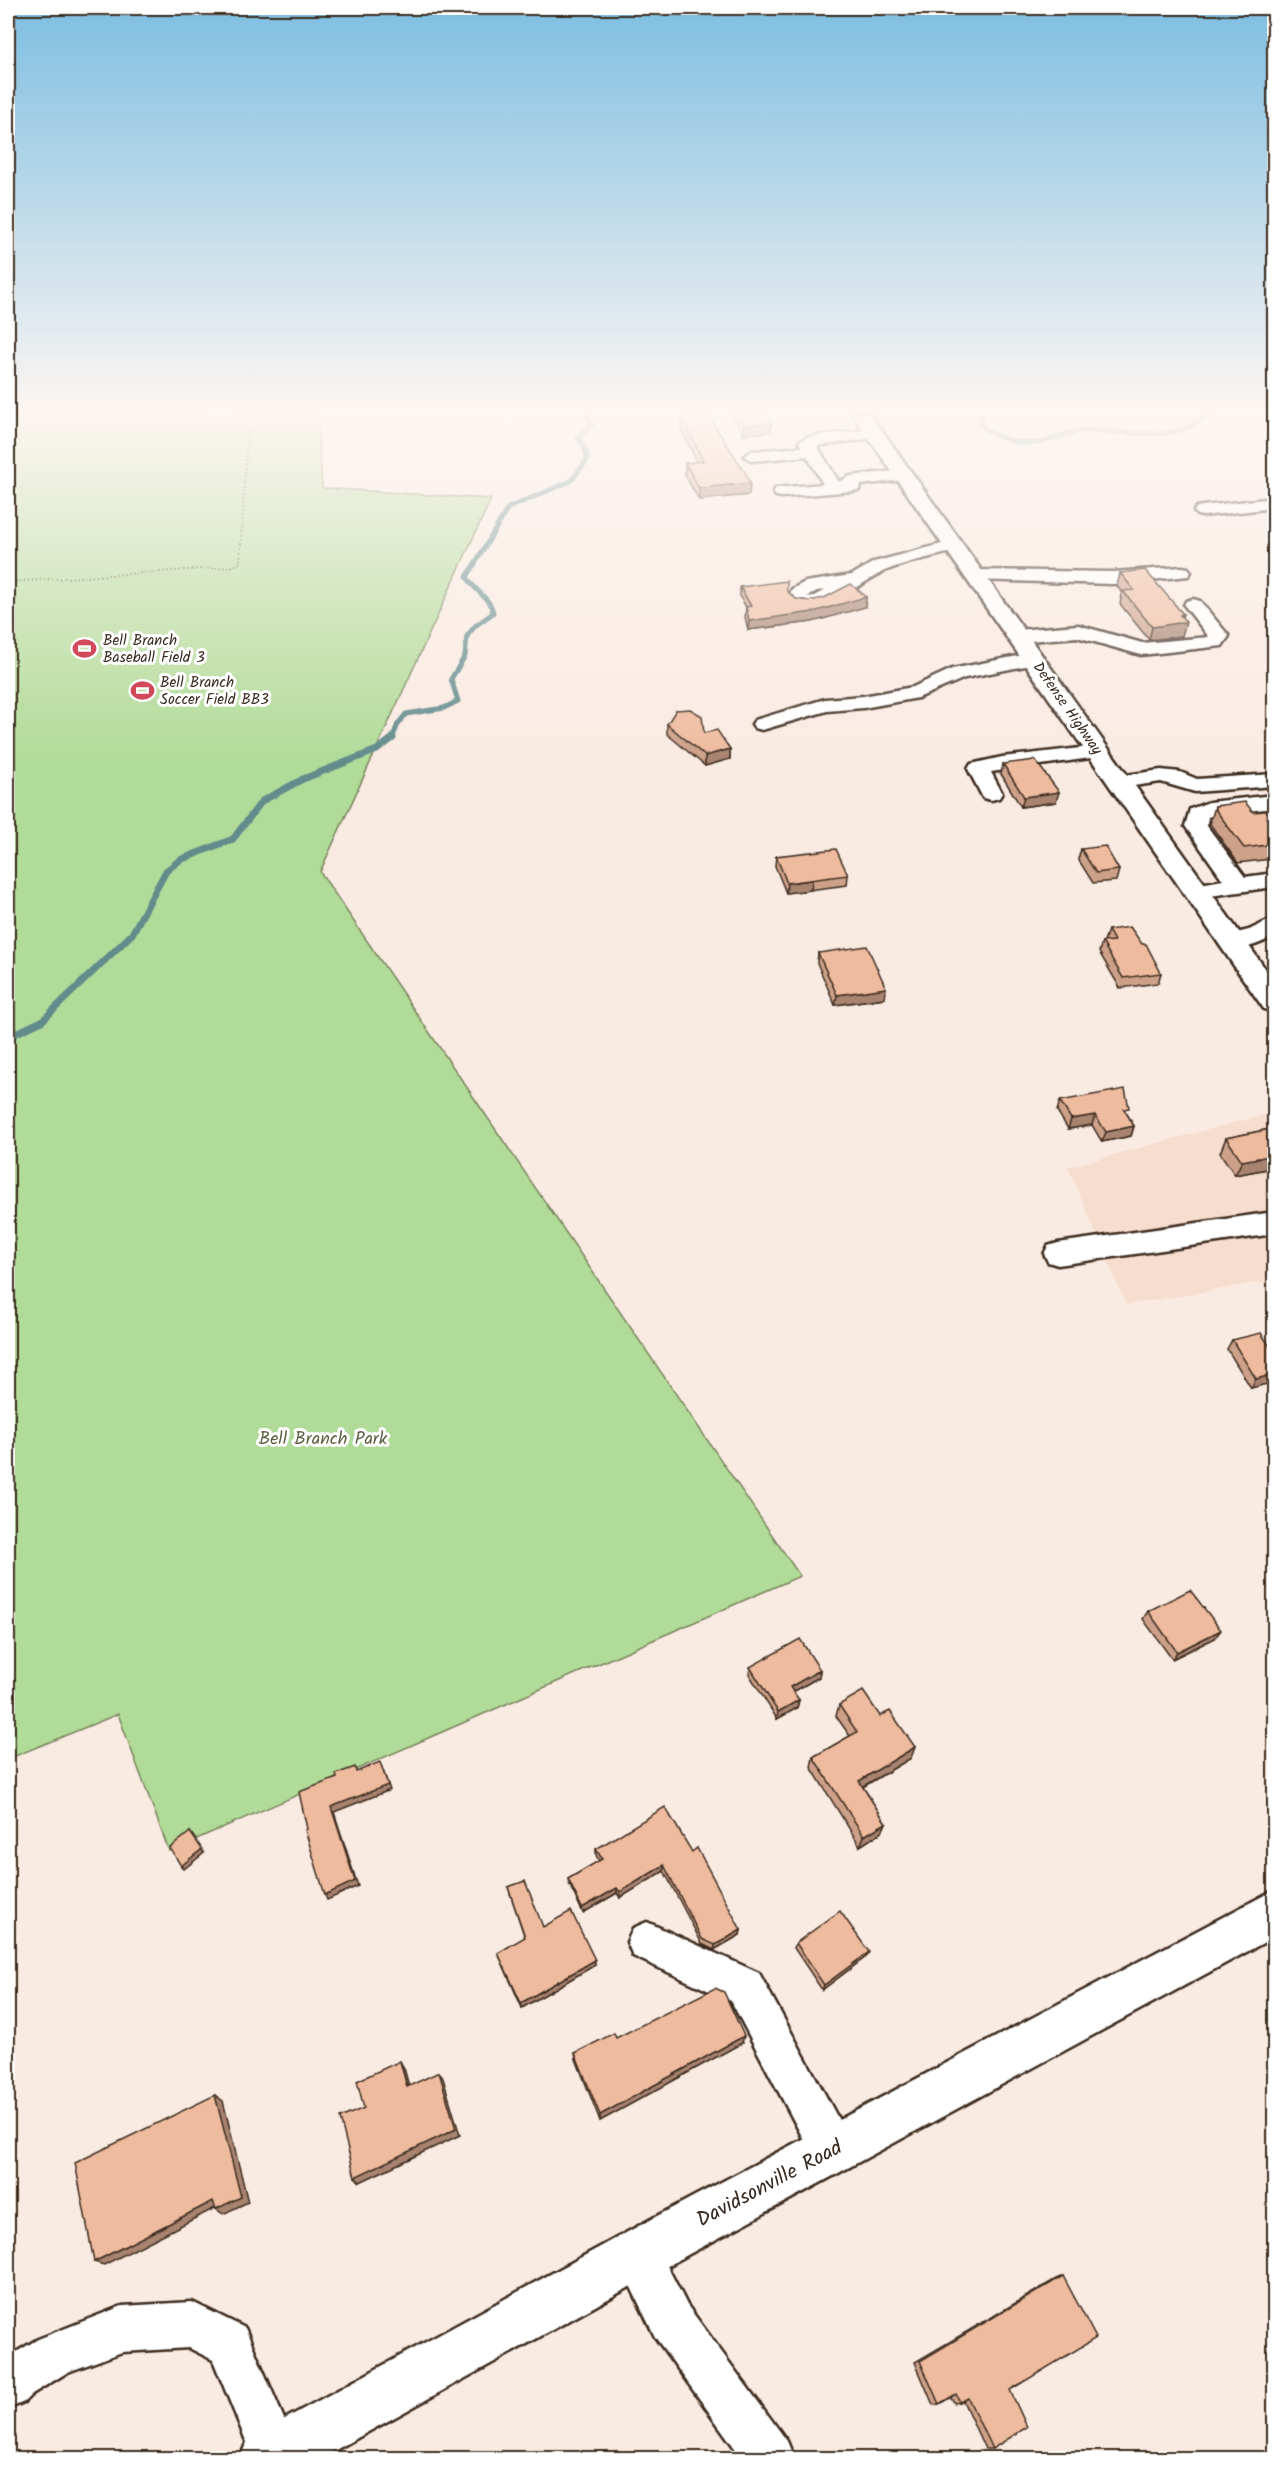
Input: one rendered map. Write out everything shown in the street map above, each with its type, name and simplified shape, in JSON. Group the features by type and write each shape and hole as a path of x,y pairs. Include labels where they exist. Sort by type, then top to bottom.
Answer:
{"main road":[{"name":"Defense Highway","path":"941,529 1275,1002"},
{"name":"Davidsonville Road","path":"271,2456 638,2254 1275,1913"}],"street":[{"path":"853,580 880,566 953,546"},
{"path":"974,575 1113,578 1182,572"},
{"path":"1017,636 1078,630 1140,649 1215,642 1219,639 1218,636 1193,604"},
{"path":"762,724 825,705 863,702 918,692 959,672 1033,659"},
{"path":"991,792 979,769 1002,763 1098,752"},
{"path":"1120,782 1172,777 1196,786 1275,780"},
{"path":"1239,885 1196,826 1198,814 1209,809 1275,802"},
{"path":"1196,891 1275,880"},
{"path":"1232,942 1257,936 1275,926"},
{"path":"1058,1254 1275,1223"},
{"path":"647,1942 745,1988 832,2150"},
{"path":"638,2254 671,2321 770,2458"},
{"path":"8,2386 16,2378 54,2355 122,2329 192,2325 229,2344 271,2456"}],"path":[{"path":"8,582 231,567 240,563 242,529"}],"shaded area":[{"path":"1274,1112 1274,1280 1126,1305 1068,1167"}],"green space":[{"name":"Bell Branch Park","path":"8,529 477,529 320,872 800,1576 169,1851 118,1714 8,1759"}],"building":[{"path":"1145,570 1183,614 1180,615 1186,622 1152,627 1123,591 1134,590 1120,573"},
{"path":"787,581 787,591 796,599 809,601 824,598 851,584 866,597 813,612 749,621 746,607 751,606 740,587"},
{"path":"690,709 702,716 704,733 717,730 730,749 705,756 667,724 676,710"},
{"path":"1035,760 1059,792 1024,797 1003,764"},
{"path":"1245,802 1253,812 1275,810 1275,832 1269,833 1275,844 1244,848 1215,809 1215,806"},
{"path":"1105,846 1119,870 1096,873 1081,849"},
{"path":"836,849 848,875 787,883 776,856"},
{"path":"1130,927 1142,944 1146,944 1161,973 1123,978 1102,942 1114,941 1108,930"},
{"path":"867,946 886,988 837,995 818,953"},
{"path":"1125,1089 1129,1108 1124,1109 1134,1126 1106,1132 1095,1115 1071,1119 1060,1101"},
{"path":"1275,1128 1275,1155 1242,1161 1226,1138"},
{"path":"1261,1333 1275,1354 1275,1374 1256,1379 1232,1340"},
{"path":"1190,1590 1221,1630 1177,1652 1148,1611"},
{"path":"800,1639 820,1670 790,1687 799,1700 778,1712 750,1667"},
{"path":"863,1691 880,1716 890,1711 915,1747 859,1781 886,1823 864,1836 813,1757 857,1732 839,1705"},
{"path":"380,1762 388,1785 331,1807 355,1881 325,1895 305,1830 307,1829 299,1792 337,1778 336,1774 355,1767 356,1772"},
{"path":"665,1807 692,1852 697,1848 741,1930 715,1945 702,1939 664,1865 620,1892 617,1888 582,1908 568,1879 602,1859 596,1849"},
{"path":"190,1832 202,1849 181,1866 170,1848"},
{"path":"525,1881 543,1927 571,1911 595,1960 521,2003 498,1953 525,1937 508,1887"},
{"path":"840,1911 869,1952 824,1985 796,1943"},
{"path":"715,1988 724,1992 744,2036 600,2115 575,2053 614,2033 616,2038"},
{"path":"400,2061 407,2087 439,2072 456,2129 355,2177 340,2118 364,2108 357,2081"},
{"path":"215,2095 241,2197 216,2209 213,2201 94,2262 75,2163"},
{"path":"1063,2276 1096,2338 1010,2390 1027,2427 992,2449 968,2398 960,2402 956,2394 939,2404 920,2361"}],"waterway":[{"path":"392,739 398,724 406,714 444,708 458,701 451,679 465,656 467,636 475,626 493,613 489,603 467,577 495,529"},
{"path":"8,1037 42,1021 132,934 166,871 180,860 233,839 262,801 303,779 377,750 392,739"}],"place":[{"name":"Bell Branch Baseball Field 3","path":"85,649"},
{"name":"Bell Branch Soccer Field BB3","path":"142,691"}]}
